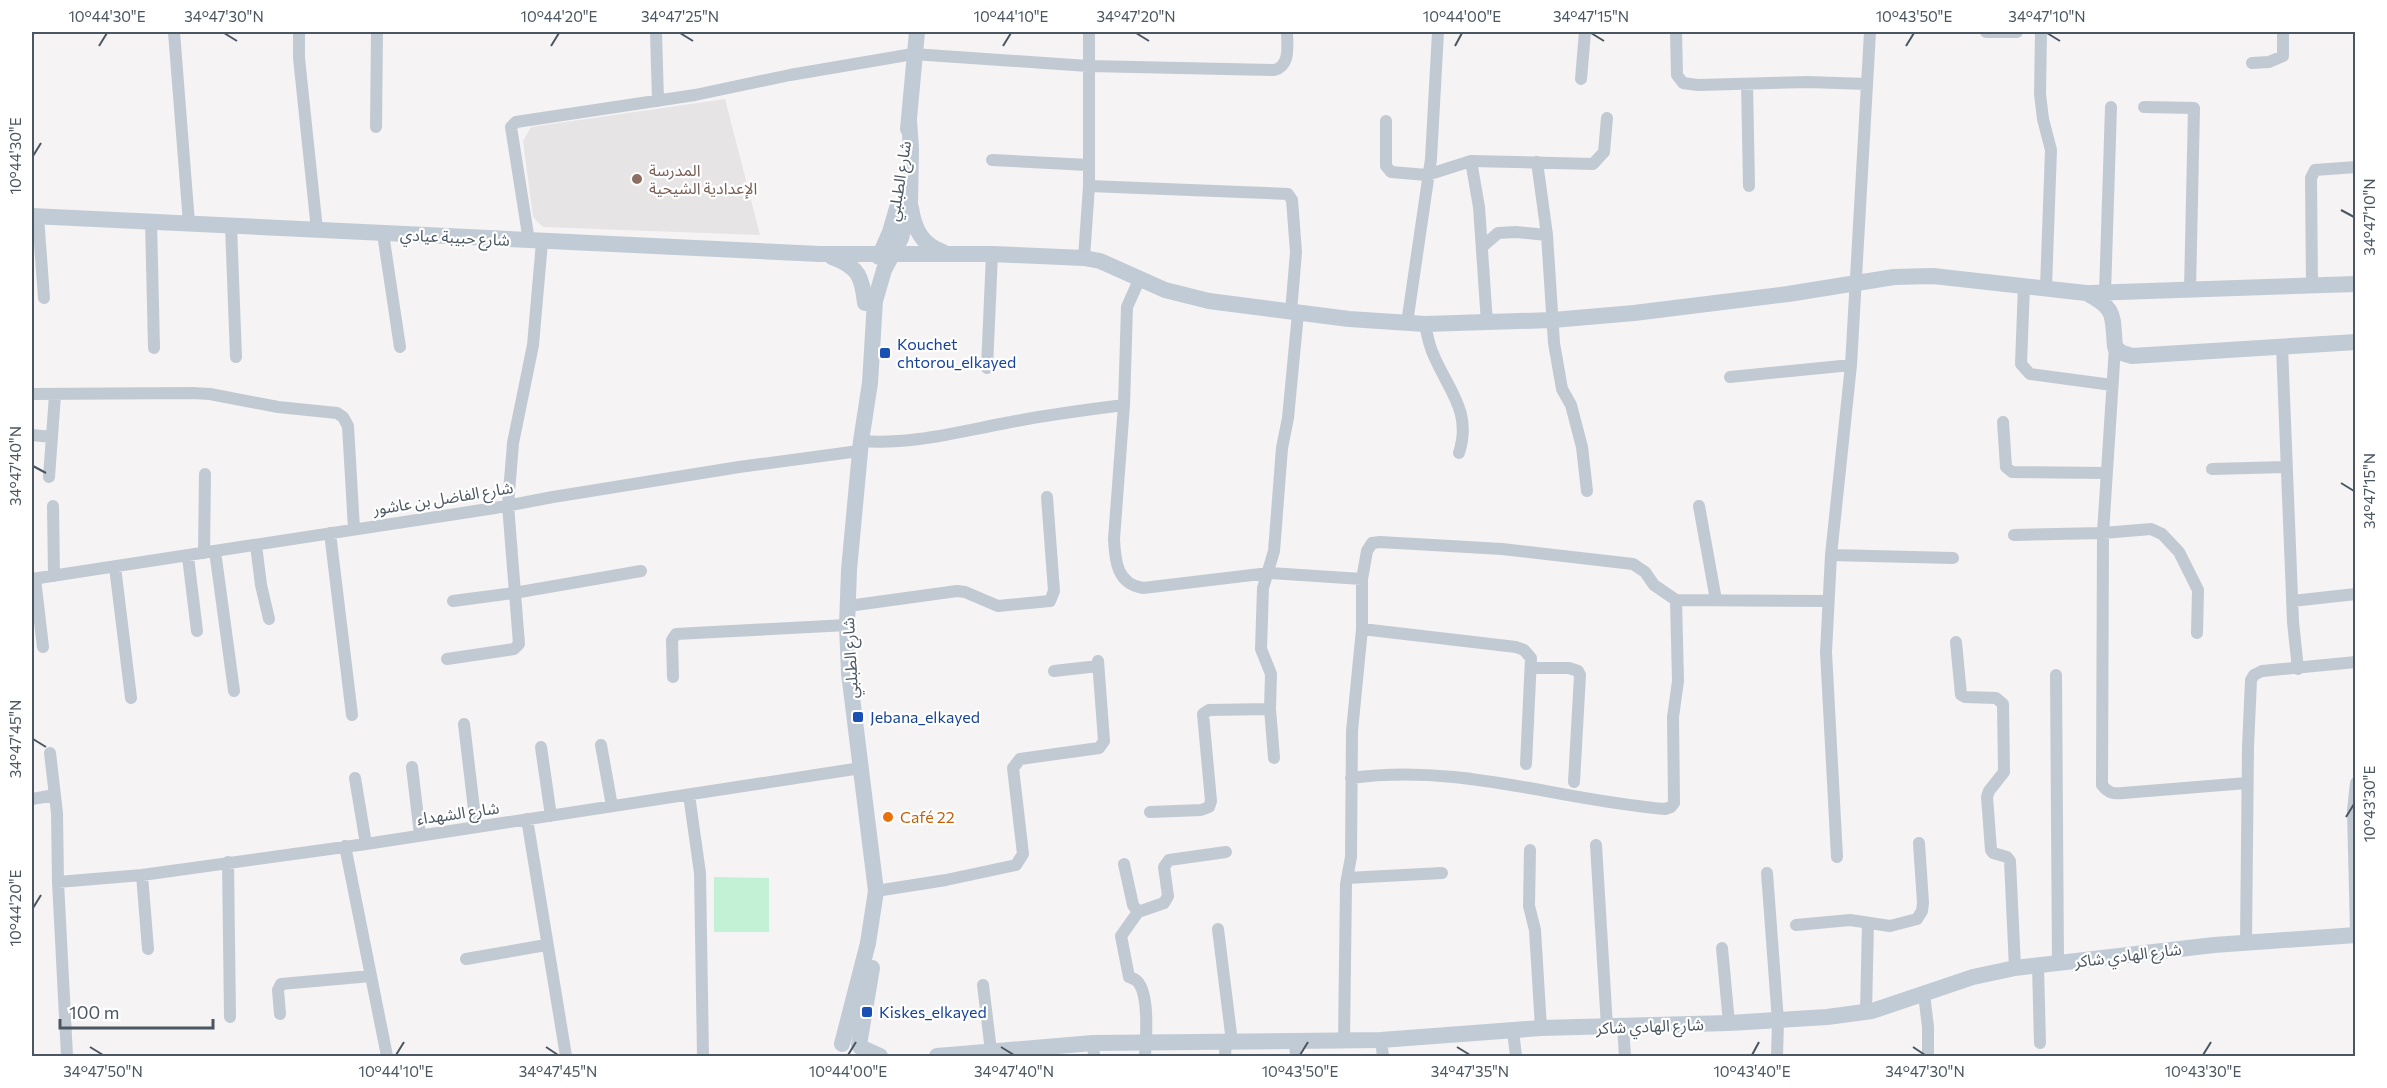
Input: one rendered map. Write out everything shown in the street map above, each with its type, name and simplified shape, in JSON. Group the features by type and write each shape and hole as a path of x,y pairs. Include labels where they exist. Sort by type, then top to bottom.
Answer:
{"street":[{"path":"174,32 189,223"},
{"path":"298,32 317,230"},
{"path":"376,127 377,32"},
{"path":"656,32 658,101"},
{"name":"شارع الطبلبي","path":"863,417 870,383 875,301 897,210 909,120 913,54 917,32"},
{"path":"1084,258 1089,186 1089,32"},
{"path":"447,659 514,649 518,646 508,505 513,443 533,345 536,241 511,128 513,124 581,111 658,101 913,54 1088,66 1274,70 1281,68 1285,63 1287,32"},
{"path":"1407,323 1431,159 1438,32"},
{"path":"1581,79 1585,32"},
{"path":"1676,32 1677,75 1683,83 1867,84"},
{"path":"1837,857 1826,665 1828,601 1851,365 1870,32"},
{"path":"1986,32 2017,32"},
{"path":"2041,32 2040,94 2043,119 2051,150 2046,287"},
{"path":"2252,63 2269,62 2283,56 2283,32"},
{"path":"1747,84 1749,186"},
{"path":"2105,293 2111,107"},
{"path":"2144,107 2194,108 2190,290"},
{"path":"1386,121 1386,165 1388,169 1391,172 1427,176 1471,161 1593,164 1604,152 1607,118"},
{"name":"شارع الطبلبي","path":"859,1050 878,918 849,673 848,606 863,417 865,303 868,288 886,254 901,237 910,202 909,120"},
{"path":"992,160 1088,165"},
{"path":"1471,161 1479,207 1488,323"},
{"path":"1537,162 1547,235 1554,343 1562,388 1571,405 1582,447 1587,491"},
{"path":"2312,285 2311,178 2315,170 2355,167"},
{"path":"1089,186 1288,194 1292,200 1296,252 1288,418 1281,456 1274,551 1263,588 1261,649 1271,674 1270,709 1274,758"},
{"path":"910,202 912,220 919,235 936,249 953,254"},
{"path":"35,216 44,297"},
{"name":"شارع حبيبة عيادي","path":"35,216 820,254 992,254 1084,258 1100,261 1165,290 1209,301 1294,313 1425,324 1553,320 1788,294 1894,277 1933,276 2086,293 2355,284"},
{"path":"151,221 154,348"},
{"path":"231,226 236,357"},
{"path":"1482,247 1498,233 1547,235"},
{"path":"383,234 400,347"},
{"path":"820,254 842,261 859,274 863,284 865,303"},
{"path":"987,368 992,254"},
{"path":"1139,279 1127,307 1124,405 1114,539 1115,560 1120,573 1134,587 1143,588 1269,573 1362,579"},
{"path":"2024,285 2021,364 2030,374 2112,385"},
{"path":"2086,293 2105,303 2109,308 2115,347 2103,534 2102,785 2113,794 2123,794 2247,783"},
{"path":"1425,324 1434,358 1462,416 1464,426 1459,453"},
{"path":"2115,347 2122,353 2142,356 2355,342"},
{"path":"2282,346 2292,601 2298,669"},
{"path":"1730,377 1851,365"},
{"path":"32,394 210,394 278,407 337,413 343,417 348,426 354,529"},
{"path":"49,477 55,395"},
{"name":"شارع الفاضل بن عاشور","path":"33,579 508,505 860,446 947,435 1054,414 1124,405"},
{"path":"2003,422 2006,467 2012,472 2106,473"},
{"path":"32,435 52,436"},
{"path":"2212,469 2286,467"},
{"path":"205,474 210,552 234,691"},
{"path":"848,606 957,591 965,592 998,606 1050,601 1054,591 1047,497"},
{"path":"53,506 54,576"},
{"path":"1699,506 1716,600"},
{"path":"2014,535 2103,534 2151,529 2162,534 2180,552 2198,590 2197,633"},
{"path":"330,533 352,715"},
{"path":"1344,1041 1347,878 1351,857 1352,731 1362,629 1362,579 1367,551 1372,543 1502,549 1633,564 1645,572 1654,585 1676,600 1828,601"},
{"path":"256,545 261,585 269,619"},
{"path":"1831,555 1953,558"},
{"path":"188,556 197,631"},
{"path":"115,567 131,698"},
{"path":"453,601 641,571"},
{"path":"33,579 43,647"},
{"path":"2292,601 2355,594"},
{"path":"1351,778 1399,774 1473,778 1609,804 1665,809 1671,807 1674,803 1673,717 1678,681 1676,600"},
{"path":"673,677 672,640 676,634 847,625"},
{"path":"1362,629 1516,647 1524,650 1531,658 1526,764"},
{"path":"1956,642 1961,695 1965,698 1996,698 2002,704 2004,772 1990,789 1987,797 1991,850 2007,857 2010,861 2015,968"},
{"path":"2246,943 2247,783 2251,680 2254,675 2262,671 2355,662"},
{"path":"875,895 1016,865 1023,854 1013,768 1020,759 1099,748 1104,741 1098,663 1054,671"},
{"path":"1530,668 1569,668 1580,675 1574,782"},
{"path":"2056,675 2058,963"},
{"path":"1150,812 1202,810 1209,807 1203,714 1209,710 1270,709"},
{"path":"464,724 476,826"},
{"path":"601,745 612,806"},
{"path":"541,747 551,816"},
{"path":"50,753 55,795 67,1056"},
{"path":"412,767 420,835"},
{"name":"شارع الشهداء","path":"58,882 142,875 366,844 861,768"},
{"path":"355,778 366,844"},
{"path":"2355,783 2353,810 2355,934"},
{"path":"32,799 55,795"},
{"path":"689,795 700,873 703,1056"},
{"path":"527,819 566,1056"},
{"path":"1796,925 1850,920 1890,926 1917,919 1922,911 1923,903 1919,843"},
{"path":"1596,845 1615,1027 1625,1056"},
{"path":"345,846 387,1056"},
{"path":"1530,850 1529,906 1535,930 1541,1028"},
{"path":"1146,1050 1147,1029 1143,993 1138,981 1129,977 1121,936 1138,912 1164,903 1168,896 1164,867 1169,860 1226,852"},
{"path":"228,862 230,1017"},
{"path":"1124,864 1132,905 1138,912"},
{"path":"1347,878 1442,873"},
{"path":"1767,873 1778,1021 1777,1056"},
{"path":"142,875 148,949"},
{"name":"شارع الطبلبي","path":"840,1052 868,944 875,895"},
{"path":"1866,1012 1868,923"},
{"path":"1218,929 1228,1047"},
{"name":"شارع الهادي شاكر","path":"937,1056 991,1051 1228,1047 1296,1049 1344,1041 1382,1048 1541,1028 1778,1021 1866,1012 1972,977 2015,968 2246,943 2355,934"},
{"path":"466,959 546,945"},
{"path":"1722,948 1729,1023"},
{"path":"2038,966 2040,1043"},
{"path":"280,1014 278,990 281,984 371,976"},
{"path":"983,985 991,1051"},
{"path":"1924,994 1928,1027 1928,1056"},
{"path":"1513,1031 1516,1056"},
{"path":"840,1052 846,1040 852,1040 859,1050 880,1056"}],"shaded area":[{"name":"المدرسة الإعدادية الشيحية","path":"725,99 760,235 543,227 533,217 523,141 531,127"}],"green space":[{"path":"714,877 769,878 769,932 714,932"}],"place":[{"name":"المدرسة الإعدادية الشيحية","path":"637,179"},
{"name":"Kouchet chtorou_elkayed","path":"885,353"},
{"name":"Jebana_elkayed","path":"858,717"},
{"name":"Café 22","path":"888,817"},
{"name":"Kiskes_elkayed","path":"867,1012"}]}
